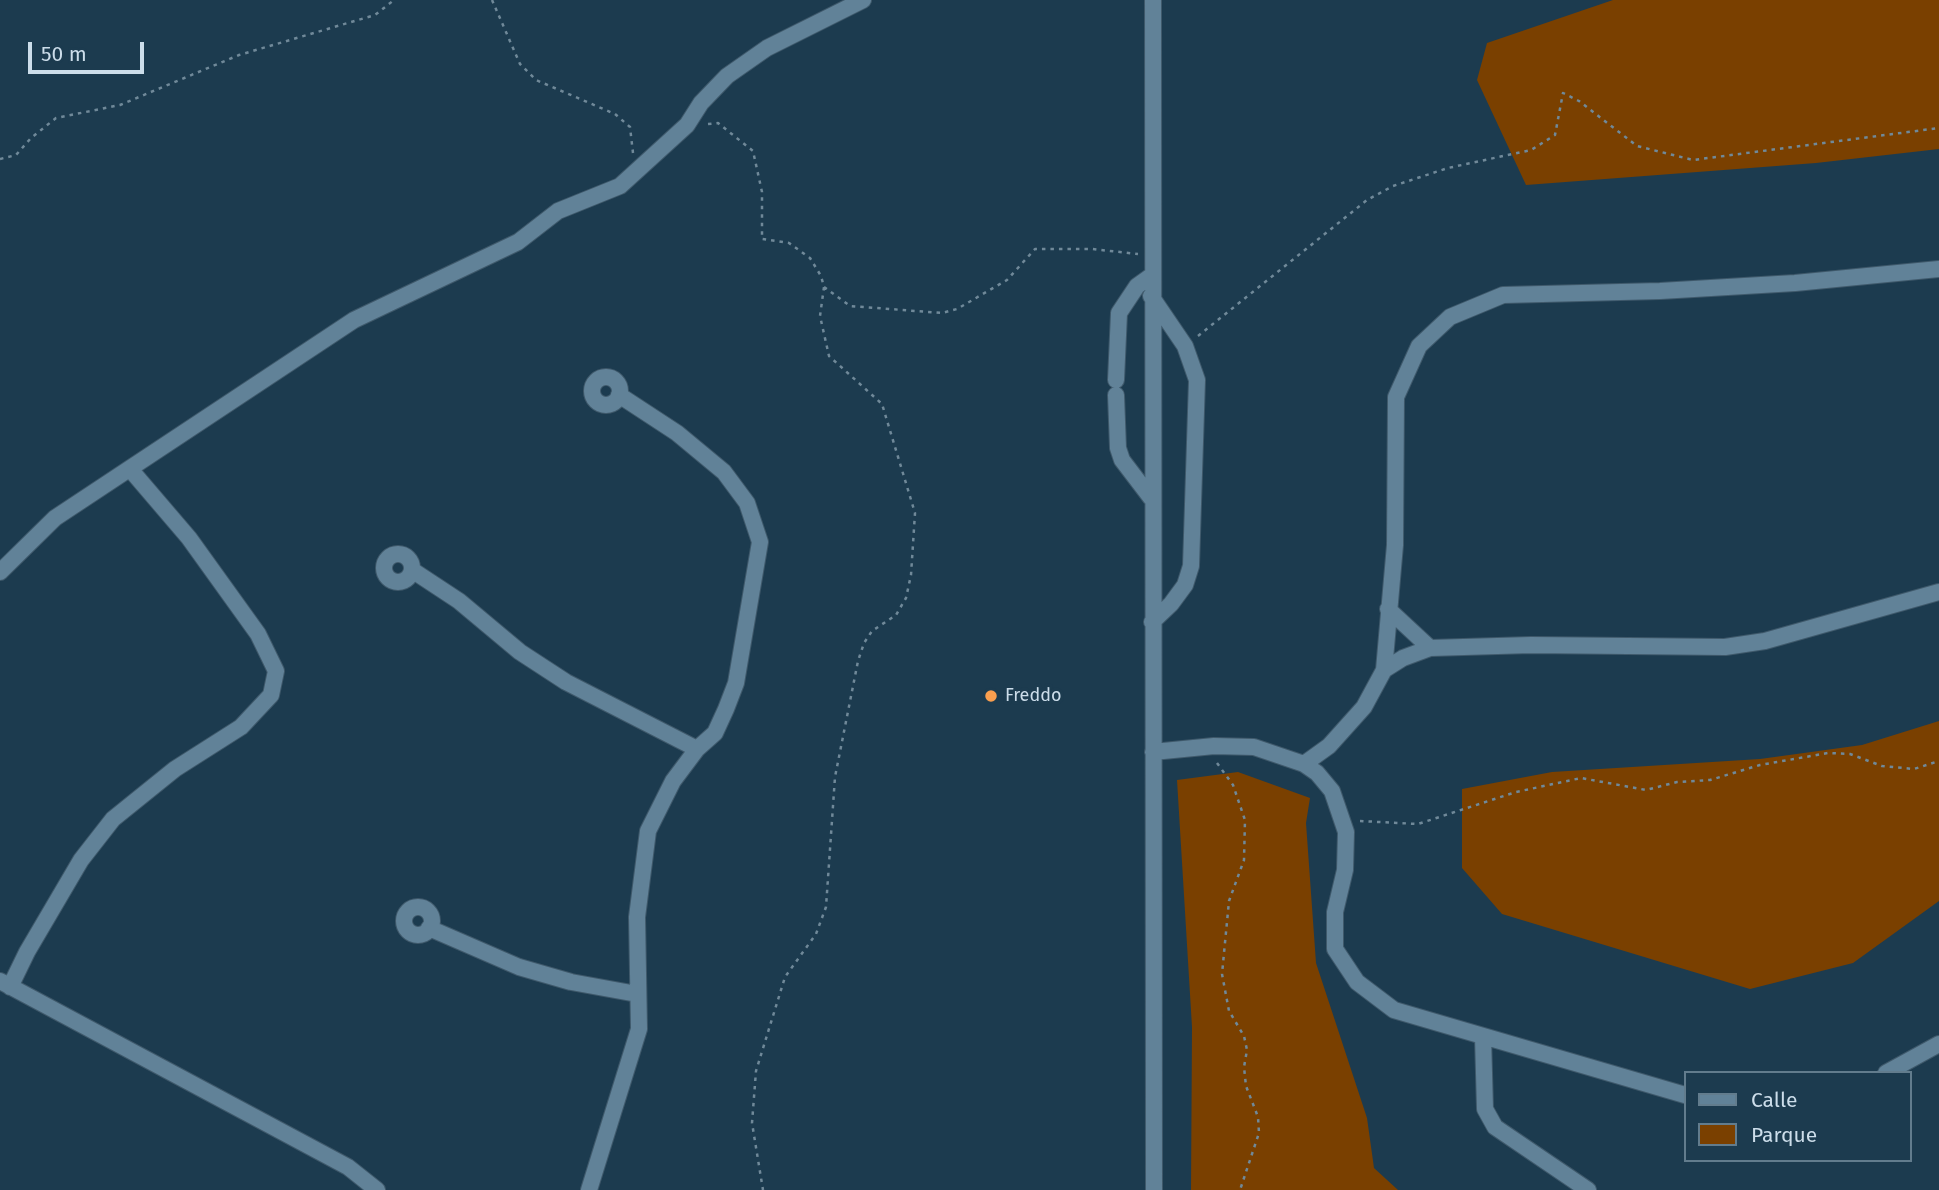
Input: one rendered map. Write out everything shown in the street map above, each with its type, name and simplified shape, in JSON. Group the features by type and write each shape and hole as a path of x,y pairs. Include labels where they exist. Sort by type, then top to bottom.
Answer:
{"street":[{"path":"0,572 55,518 354,320 518,242 558,211 620,186 687,125 701,103 727,76 767,48 863,0"},
{"path":"1153,0 1151,296 1154,1190"},
{"path":"1304,764 1329,746 1364,707 1384,670 1395,545 1396,397 1419,346 1450,317 1503,295 1673,291 1939,269"},
{"path":"1151,276 1137,286 1119,313 1116,388 1118,448 1122,460 1152,498"},
{"path":"1151,296 1185,346 1197,380 1191,566 1185,585 1171,604 1152,622"},
{"path":"589,1190 639,1029 637,918 644,845 662,799 697,749 715,733 736,683 760,542 747,503 724,472 677,433 620,395"},
{"path":"130,470 189,538 258,634 276,671 271,695 241,727 175,769 113,819 81,860 5,984 348,1167 377,1190"},
{"path":"412,570 459,601 520,652 566,682 697,749"},
{"path":"1384,670 1403,658 1430,648 1725,647 1765,641 1939,592"},
{"path":"1388,609 1430,648"},
{"path":"1153,752 1214,746 1254,747 1304,764 1332,791 1346,832 1345,870 1335,912 1335,949 1357,982 1394,1010 1684,1095"},
{"path":"429,928 485,954 537,973 638,994"},
{"path":"1483,1037 1485,1109 1495,1127 1588,1190"},
{"path":"1890,1071 1939,1044"}],"path":[{"path":"0,159 16,155 56,118 120,105 239,55 375,15 394,0"},
{"path":"492,0 520,64 536,80 615,114 630,127 635,174"},
{"path":"1185,346 1367,200 1393,187 1448,168 1531,150 1555,135 1563,93 1579,101 1637,146 1693,160 1939,128"},
{"path":"687,125 718,123 753,151 762,192 762,239 789,243 810,258 824,287 850,306 942,313 957,309 1007,280 1035,249 1092,248 1151,256"},
{"path":"763,1190 752,1124 756,1071 785,977 816,934 827,907 835,777 858,661 864,643 872,631 896,615 906,598 913,548 915,513 882,404 828,356 820,316 824,287"},
{"path":"1214,746 1215,760 1233,785 1245,820 1244,860 1229,901 1222,974 1229,1011 1244,1036 1247,1050 1244,1067 1246,1086 1258,1117 1259,1133 1240,1190"},
{"path":"1342,819 1418,824 1516,792 1581,778 1646,790 1677,782 1710,780 1760,765 1828,753 1850,754 1882,766 1914,769 1939,761"}],"green space":[{"path":"1613,0 1939,0 1939,149 1816,163 1526,185 1477,80 1487,43"},
{"path":"1939,721 1939,901 1853,963 1750,989 1502,914 1462,868 1462,789 1552,772 1760,759 1862,745"},
{"path":"1238,772 1310,798 1306,823 1316,963 1367,1118 1374,1168 1398,1190 1191,1190 1192,1027 1177,780"}],"place":[{"name":"Freddo","path":"991,696"}]}
